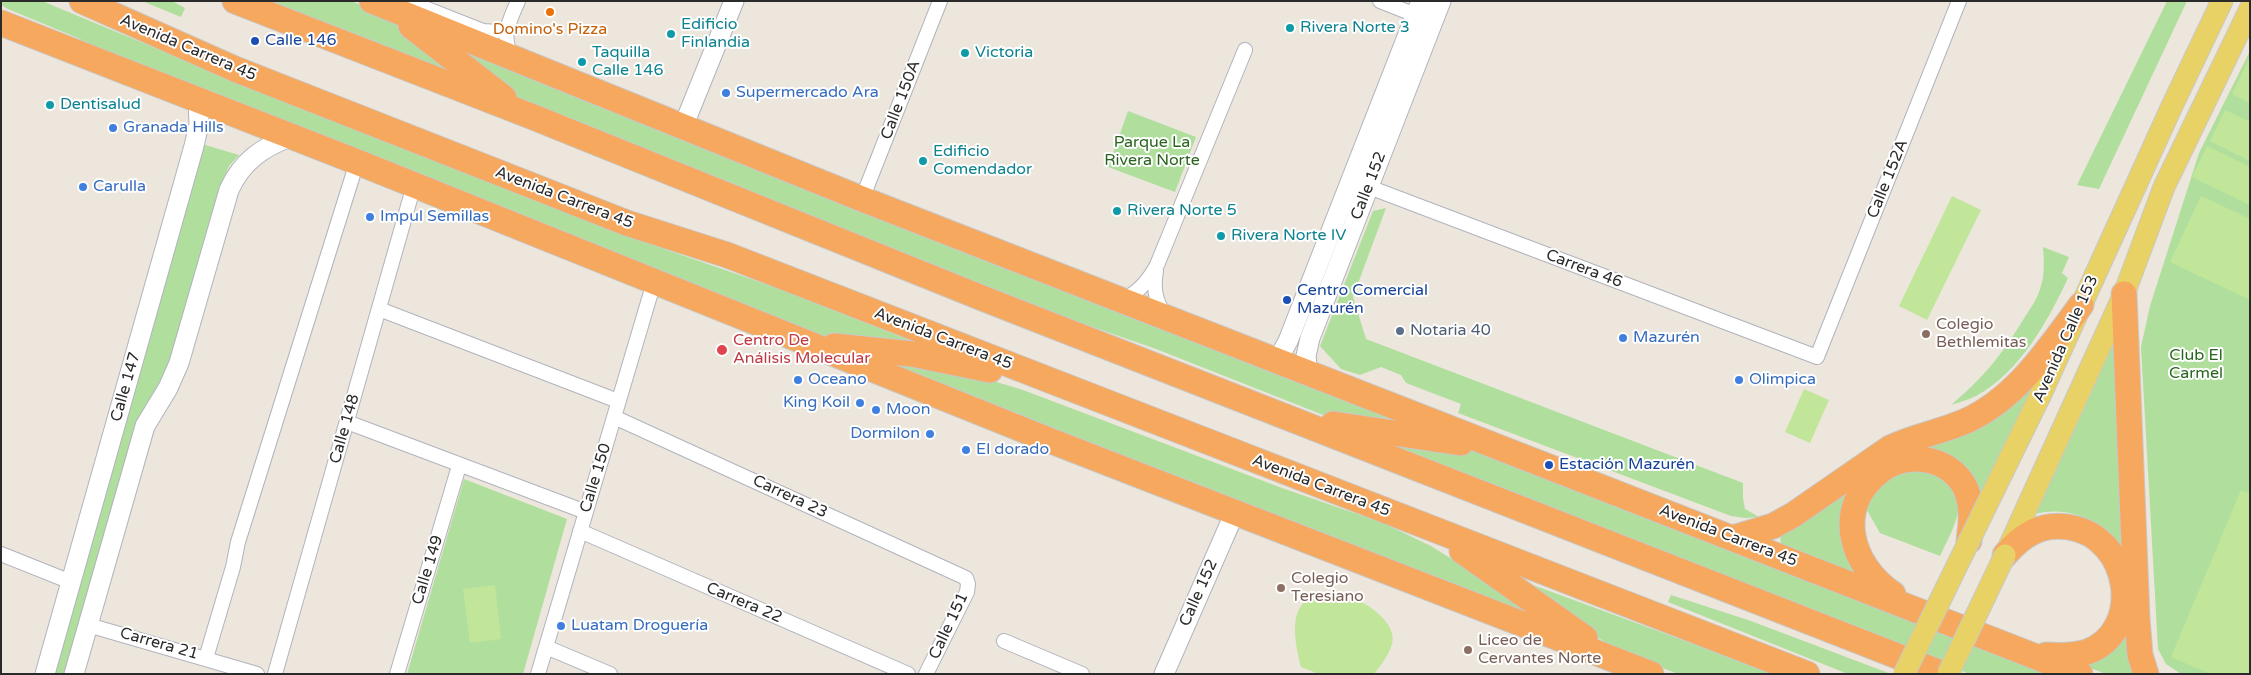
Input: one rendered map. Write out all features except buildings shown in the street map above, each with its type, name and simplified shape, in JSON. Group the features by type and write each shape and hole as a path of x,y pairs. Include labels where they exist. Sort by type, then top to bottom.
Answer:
{"highway":[{"name":"Avenida Carrera 45","path":"82,1 235,69 552,194 628,223 736,259 1806,674"},
{"path":"235,1 964,291 1943,674"},
{"name":"Avenida Carrera 45","path":"374,2 862,199 1918,610 2024,650 2080,664"},
{"path":"374,2 440,48 498,94 533,118"},
{"path":"1,13 51,42"},
{"path":"1,23 292,136 795,339 1650,674"},
{"path":"2124,294 2137,618 2140,655 2146,674"},
{"path":"1733,538 1772,526 1794,515 1890,448 1907,440 1945,430 1986,410 2014,388 2030,371 2081,305"},
{"path":"795,339 912,354 1064,386"},
{"path":"1284,415 1506,450"},
{"path":"1918,610 1882,586 1860,560 1854,542 1852,527 1853,516 1863,489 1879,472 1899,462 1926,460 1939,462 1960,480 1968,493 1971,508 1969,540"},
{"path":"2005,555 2024,535 2035,530 2061,526 2087,533 2099,540 2109,550 2119,567 2124,588 2121,615 2115,628 2080,664"},
{"path":"1430,528 1612,658"}],"main road":[{"path":"683,127 734,1"},
{"name":"Calle 152","path":"1277,361 1288,342 1442,1"},
{"name":"Avenida Calle 153","path":"1904,674 1969,540 2045,396 2081,305 2222,1"},
{"name":"Calle 152","path":"1308,373 1306,356 1310,338 1418,8"},
{"name":"Avenida Calle 153","path":"1948,674 2073,409 2124,294 2164,188 2250,9"},
{"name":"Calle 147","path":"45,674 194,146 199,124 198,99"},
{"name":"Calle 147","path":"74,674 145,426 168,388 179,363 229,190 235,177 251,158 269,145 292,136"},
{"name":"Avenida Calle 153","path":"1916,674 2124,228 2164,188"},
{"name":"Calle 152","path":"1164,674 1235,512"}],"street":[{"path":"406,1 483,31 502,31 507,27"},
{"path":"514,58 506,43 507,27 518,1"},
{"name":"Calle 150A","path":"862,199 940,1"},
{"path":"1380,1 1418,8 1433,22"},
{"name":"Calle 152A","path":"1817,357 1959,1"},
{"path":"1121,300 1129,297 1142,287 1157,265 1245,50"},
{"path":"206,658 234,567 238,542 357,162"},
{"name":"Carrera 46","path":"1360,183 1817,357"},
{"name":"Calle 148","path":"275,674 414,185"},
{"path":"1157,265 1154,288 1160,308 1168,318"},
{"name":"Calle 150","path":"538,674 654,282"},
{"path":"379,309 618,402"},
{"name":"Carrera 23","path":"614,417 966,578"},
{"path":"347,422 459,466 586,512"},
{"name":"Calle 149","path":"397,674 459,466"},
{"name":"Carrera 22","path":"580,531 908,674"},
{"path":"1,554 71,582"},
{"name":"Calle 151","path":"926,674 966,592 968,584 966,578"},
{"name":"Carrera 21","path":"88,625 257,674"},
{"path":"1004,640 1082,674"},
{"path":"546,647 610,674"}],"green space":[{"path":"1,1 42,1 295,106 523,196 621,234 780,289 919,344 902,346 819,336 107,57 80,39 8,9 1,5"},
{"path":"142,1 172,1 185,8 181,17"},
{"path":"262,1 351,1 381,13 470,80"},
{"path":"2167,1 2187,1 2099,189 2077,185"},
{"path":"427,31 1432,430 1341,422 1156,349 1061,316 566,122 511,94"},
{"name":"Club El Carmel","path":"2250,51 2250,674 2181,674 2166,664 2158,649 2141,347 2150,306 2199,153"},
{"path":"2250,59 2250,103 2232,94"},
{"path":"2225,110 2250,122 2250,161 2210,141"},
{"name":"Parque La Rivera Norte","path":"1128,111 1196,137 1175,192 1108,167"},
{"path":"202,144 239,155 229,166 218,193 173,353 131,441 64,674 54,674"},
{"path":"2207,146 2250,167 2250,200 2248,204 2192,177"},
{"path":"1952,196 1981,210 1927,320 1899,306"},
{"path":"2201,196 2250,219 2250,300 2170,262"},
{"path":"1386,208 1353,297 1366,339 1743,483 1745,509 1759,517 1731,516 1458,413 1461,404 1406,383 1401,375 1381,367 1360,375 1341,369 1320,346 1373,211"},
{"path":"2043,247 2069,257 2062,273 2068,278 2042,328 2019,359 1992,386 1976,396 1951,405 1991,366 2035,301 2043,279"},
{"path":"2114,334 2121,551 2104,531 2084,518 2061,512 2035,514"},
{"path":"851,352 954,369 1023,390 1282,488 1383,523 1431,546 1566,631"},
{"path":"2042,373 1979,505 1972,480 1900,452"},
{"path":"1804,389 1829,400 1810,443 1785,432"},
{"path":"1378,444 1494,451 2060,674 1969,674 1875,634"},
{"path":"1926,468 1952,486 1957,494 1958,512 1952,531 1940,556 1880,533 1864,505 1888,474"},
{"path":"1867,469 1858,578 1781,548 1780,531"},
{"path":"464,479 567,519 523,674 407,674"},
{"path":"2241,490 2250,494 2250,674 2211,674 2171,657"},
{"path":"1514,578 1771,674 1678,674 1617,650 1565,616"},
{"path":"495,585 501,639 470,643 463,589"},
{"path":"1325,594 1352,598 1366,604 1380,615 1391,629 1393,636 1391,648 1374,674 1319,674 1301,667 1295,630 1298,611 1310,598"},
{"path":"1671,595 1751,621 1891,674 1848,674 1668,602"},
{"path":"2125,618 2136,674 2106,674 2075,662"}],"place":[{"name":"Domino's Pizza","path":"550,12"},
{"name":"Rivera Norte 3","path":"1290,28"},
{"name":"Edificio Finlandia","path":"671,34"},
{"name":"Calle 146","path":"255,41"},
{"name":"Victoria","path":"965,53"},
{"name":"Taquilla Calle 146","path":"582,62"},
{"name":"Supermercado Ara","path":"726,93"},
{"name":"Dentisalud","path":"50,105"},
{"name":"Granada Hills","path":"113,128"},
{"name":"Edificio Comendador","path":"923,161"},
{"name":"Carulla","path":"83,187"},
{"name":"Rivera Norte 5","path":"1117,211"},
{"name":"Impul Semillas","path":"370,217"},
{"name":"Rivera Norte IV","path":"1221,236"},
{"name":"Centro Comercial Mazurén","path":"1287,300"},
{"name":"Notaria 40","path":"1400,331"},
{"name":"Colegio Bethlemitas","path":"1926,334"},
{"name":"Mazurén","path":"1623,338"},
{"name":"Centro De Análisis Molecular","path":"722,350"},
{"name":"Oceano","path":"798,380"},
{"name":"Olimpica","path":"1739,380"},
{"name":"King Koil","path":"860,403"},
{"name":"Moon","path":"876,410"},
{"name":"Dormilon","path":"930,434"},
{"name":"El dorado","path":"966,450"},
{"name":"Estación Mazurén","path":"1549,465"},
{"name":"Colegio Teresiano","path":"1281,588"},
{"name":"Luatam Droguería","path":"561,626"},
{"name":"Liceo de Cervantes Norte","path":"1468,650"}]}
